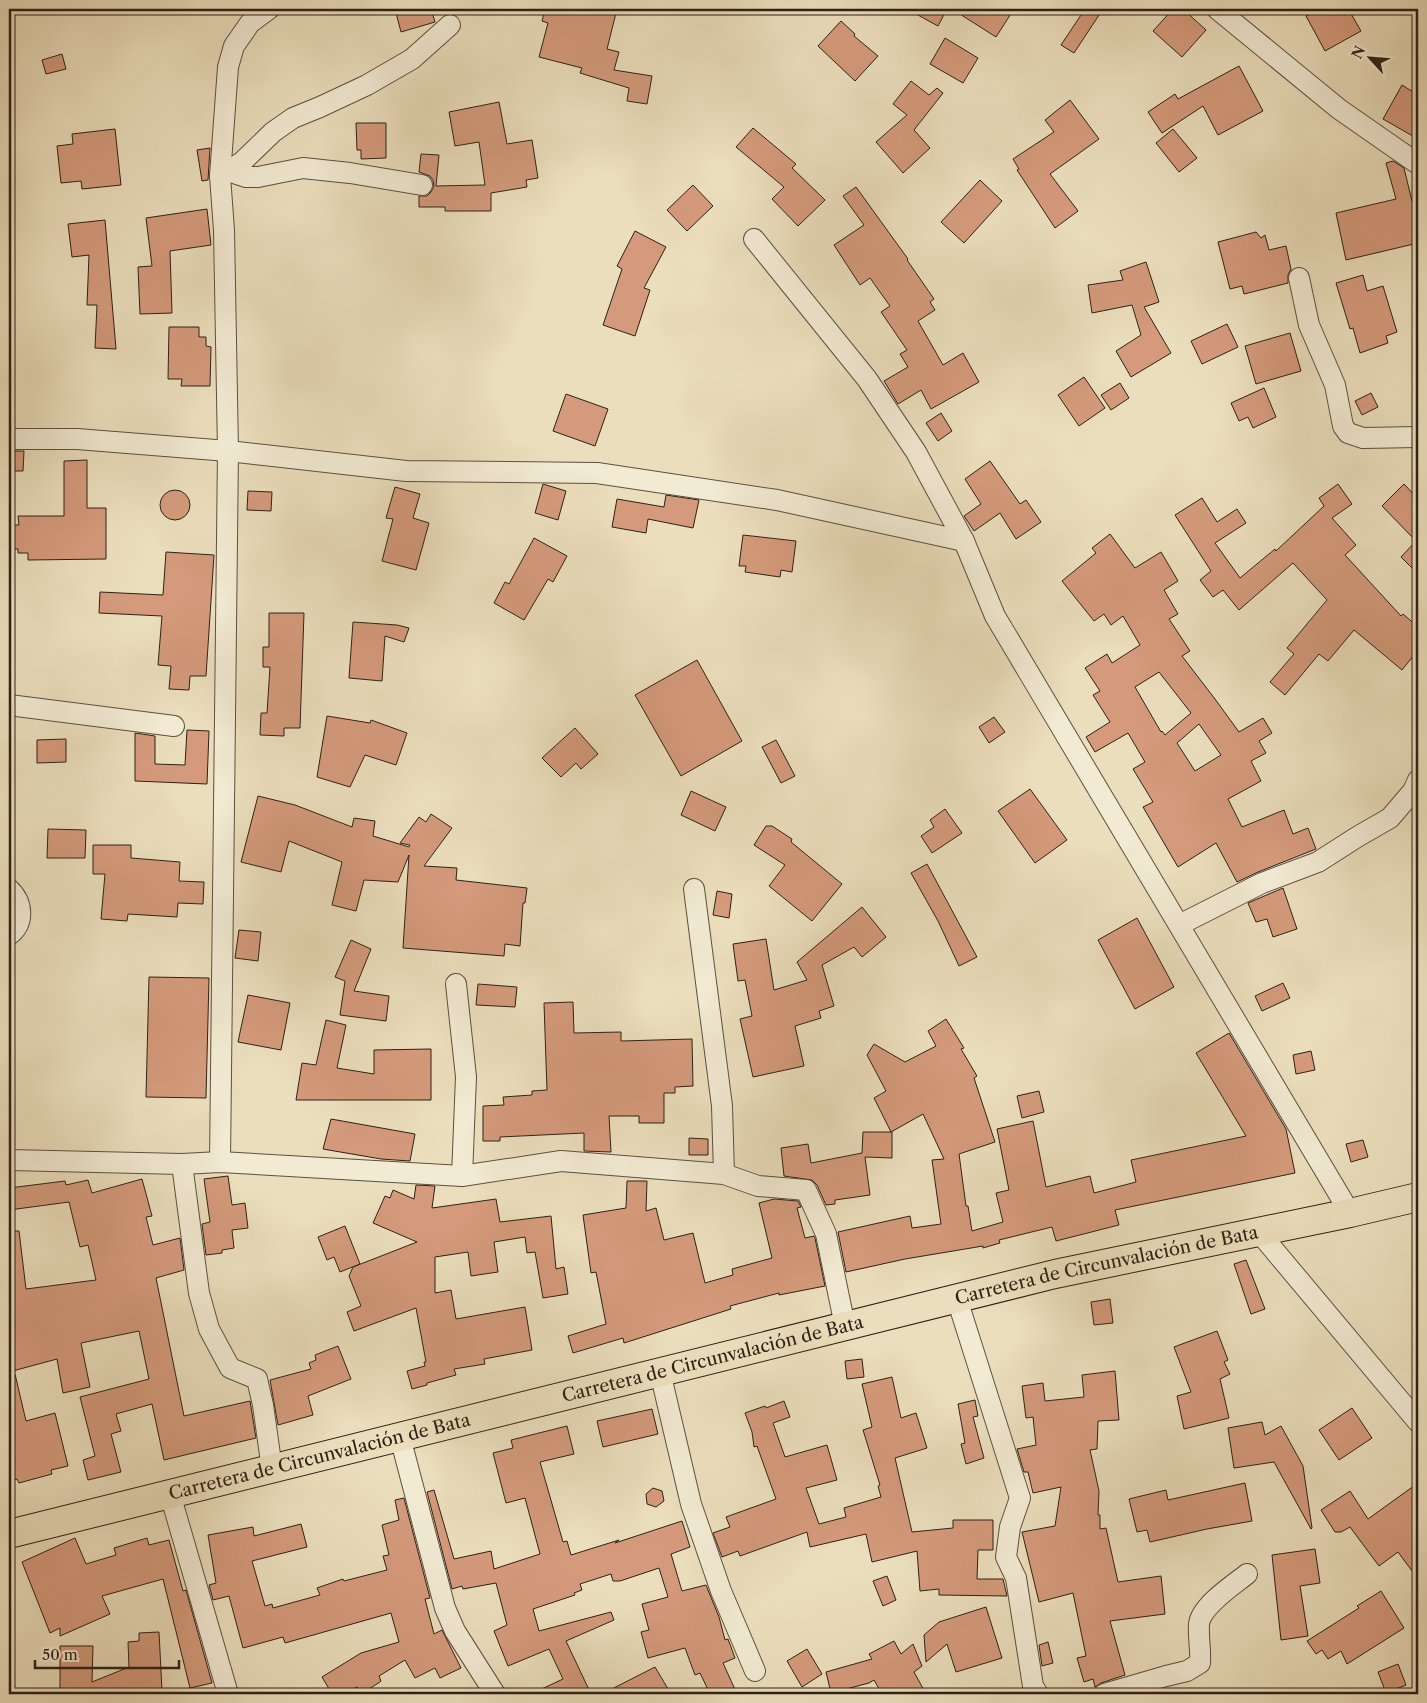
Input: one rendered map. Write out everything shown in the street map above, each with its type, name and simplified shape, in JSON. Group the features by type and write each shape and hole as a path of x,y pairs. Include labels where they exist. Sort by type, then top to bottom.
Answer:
{"main road":[{"name":"Carretera de Circunvalación de Bata","path":"9,1534 1055,1274 1350,1213 1418,1197"}],"street":[{"path":"220,1162 228,451 224,173 228,67 234,46 250,23 270,9"},
{"path":"1216,9 1339,109 1418,164"},
{"path":"224,173 242,162 273,132 293,118 367,85 412,58 450,24"},
{"path":"224,173 258,177 303,168 350,173 422,185"},
{"path":"754,239 867,379 916,452 964,541 995,616 1350,1213"},
{"path":"1299,278 1309,325 1336,385 1343,426 1348,433 1363,438 1418,437"},
{"path":"9,438 77,439 228,451 406,471 597,473 778,500 964,541"},
{"path":"9,705 174,726"},
{"path":"1178,926 1262,882 1318,862 1356,837 1390,818 1413,790 1418,780"},
{"path":"9,889 16,896 20,905 21,915 18,924 9,935"},
{"path":"694,889 722,1106 724,1174"},
{"path":"456,984 466,1077 462,1176"},
{"path":"9,1160 182,1164 220,1162 462,1176 561,1161 724,1174 758,1186 806,1190 826,1234 845,1326"},
{"path":"182,1164 200,1293 209,1329 230,1368 257,1379 263,1405 272,1469"},
{"path":"1258,1231 1418,1422"},
{"path":"957,1298 1020,1498 1010,1527 1006,1556 1016,1578 1034,1686 1038,1694"},
{"path":"660,1372 691,1504 722,1590 755,1671"},
{"path":"400,1437 445,1608 455,1631 495,1694"},
{"path":"170,1494 228,1694"},
{"path":"1104,1694 1187,1671 1200,1663 1199,1624 1202,1614 1246,1574"}],"building":[{"path":"395,9 431,9 435,22 401,32"},
{"path":"545,9 617,9 607,49 619,52 614,70 652,76 647,104 627,101 629,88 580,73 582,68 539,57 548,23 542,21"},
{"path":"907,9 947,9 938,26"},
{"path":"952,9 1014,9 996,37"},
{"path":"1085,9 1103,9 1074,53 1061,45"},
{"path":"1173,9 1183,9 1206,30 1182,57 1153,31"},
{"path":"1320,9 1341,9 1344,15 1350,12 1361,31 1325,51 1306,16"},
{"path":"841,21 855,34 854,36 878,56 855,81 818,46"},
{"path":"945,38 978,58 963,83 930,64"},
{"path":"62,54 66,69 46,74 42,60"},
{"path":"1239,66 1263,111 1218,135 1203,106 1162,133 1148,112 1175,94 1178,99"},
{"path":"911,81 929,95 937,88 943,93 914,130 930,148 903,173 876,142 907,115 893,104"},
{"path":"1402,85 1418,95 1418,139 1383,119"},
{"path":"1070,100 1099,139 1050,174 1078,211 1055,228 1017,170 1019,169 1013,159 1054,132 1045,120"},
{"path":"499,102 507,144 532,140 538,178 526,180 527,187 491,193 491,211 445,211 445,207 419,207 419,196 427,196 434,186 430,176 419,172 421,154 439,155 436,186 485,185 479,142 455,146 449,112"},
{"path":"356,123 386,123 386,158 361,159 361,150 357,150"},
{"path":"753,128 796,164 792,168 825,200 798,226 772,199 784,187 736,147"},
{"path":"115,129 121,185 82,189 81,181 61,183 57,146 73,144 72,134"},
{"path":"1173,129 1197,158 1179,172 1156,143"},
{"path":"210,148 208,180 202,181 197,150"},
{"path":"1393,161 1404,168 1418,226 1418,243 1346,260 1336,213 1396,199 1386,163"},
{"path":"980,180 1002,201 964,243 941,222"},
{"path":"693,185 713,206 687,231 667,210"},
{"path":"856,187 908,259 934,299 930,302 935,310 918,321 943,365 963,353 979,382 931,409 921,390 898,404 884,381 908,367 900,354 907,350 881,312 890,306 870,278 860,285 834,245 864,225 843,196"},
{"path":"207,209 211,245 170,251 172,313 140,314 138,267 152,266 146,218"},
{"path":"105,220 116,349 95,348 97,305 87,305 89,255 72,257 68,224"},
{"path":"635,231 666,247 644,288 650,290 635,336 603,325 622,269 617,266"},
{"path":"1256,232 1261,238 1265,235 1269,250 1286,246 1291,269 1288,275 1288,283 1244,294 1242,286 1230,289 1218,242"},
{"path":"1146,262 1159,302 1144,307 1171,353 1131,377 1116,351 1141,335 1132,305 1092,313 1088,285 1123,280 1120,271"},
{"path":"1363,275 1367,291 1383,286 1397,332 1386,336 1388,343 1360,353 1353,328 1350,329 1336,283"},
{"path":"1227,324 1238,347 1202,364 1191,341"},
{"path":"169,327 199,327 199,337 206,337 206,346 211,347 210,386 181,386 182,379 168,379"},
{"path":"1290,333 1301,371 1256,384 1245,346"},
{"path":"1084,377 1105,408 1079,426 1058,395"},
{"path":"1120,383 1129,398 1111,410 1101,395"},
{"path":"1264,388 1276,417 1253,428 1248,417 1239,421 1231,403"},
{"path":"1371,393 1378,407 1362,415 1355,401"},
{"path":"566,394 608,409 595,446 553,431"},
{"path":"941,413 952,431 938,441 926,423"},
{"path":"9,451 24,451 23,471 9,471"},
{"path":"87,460 87,508 106,508 106,559 28,560 28,553 18,553 18,549 9,549 9,525 19,525 18,516 64,516 64,461"},
{"path":"990,461 1020,504 1026,500 1041,522 1016,539 1000,513 974,531 964,516 981,504 965,479"},
{"path":"543,484 566,491 558,520 535,513"},
{"path":"1338,484 1352,504 1332,518 1356,545 1345,555 1401,616 1403,614 1418,627 1418,650 1402,670 1354,630 1328,661 1319,654 1285,695 1270,682 1294,654 1287,648 1327,600 1293,563 1239,610 1223,590 1213,597 1200,580 1211,571 1175,515 1202,498 1217,522 1237,509 1246,523 1215,543 1240,578 1275,549 1276,551 1324,506 1319,498"},
{"path":"1404,484 1418,499 1418,574 1401,557 1416,541 1382,506"},
{"path":"395,487 420,494 413,518 429,523 416,570 382,561 393,519 386,518"},
{"path":"175,490 181,491 189,499 189,511 181,519 175,520 169,519 161,511 160,505 161,499 169,491"},
{"path":"248,491 272,492 271,511 247,510"},
{"path":"666,495 699,500 693,528 648,519 646,533 612,527 617,499 664,507"},
{"path":"1110,534 1135,568 1161,552 1178,581 1164,590 1178,614 1169,619 1190,651 1182,656 1239,732 1263,718 1272,733 1259,741 1266,753 1251,761 1261,781 1228,799 1242,827 1284,810 1293,834 1308,828 1316,849 1237,882 1216,843 1178,867 1143,807 1153,802 1133,769 1145,762 1128,733 1095,752 1086,737 1110,722 1093,695 1100,691 1085,668 1107,654 1112,663 1140,645 1123,616 1111,625 1104,614 1094,621 1062,581 1096,553 1092,548","holes":["1159,672 1191,713 1165,735 1161,732 1135,687","1199,724 1221,755 1195,771 1177,743"]},
{"path":"743,535 796,541 792,572 781,570 780,577 745,572 746,566 739,566"},
{"path":"534,538 567,556 553,582 548,579 524,620 494,603 505,582 509,584"},
{"path":"166,552 214,555 206,676 190,676 189,690 169,689 171,666 158,665 162,616 99,613 100,592 163,595"},
{"path":"269,613 304,613 300,728 284,728 284,736 260,735 261,713 267,713 270,667 263,667 263,647 269,647"},
{"path":"353,622 397,625 409,628 404,642 385,636 382,681 349,678"},
{"path":"697,660 742,741 681,776 635,695"},
{"path":"327,716 370,723 371,720 407,733 396,765 365,755 350,787 317,777"},
{"path":"994,717 1005,732 989,743 979,727"},
{"path":"575,728 598,754 581,769 576,763 561,777 542,758"},
{"path":"187,730 209,731 207,784 135,781 135,733 155,736 155,764 185,765"},
{"path":"66,739 66,762 37,763 37,740"},
{"path":"776,740 795,776 781,783 762,747"},
{"path":"1030,789 1067,840 1035,863 998,811"},
{"path":"691,791 726,807 715,831 681,815"},
{"path":"258,796 295,805 352,827 354,818 375,821 373,836 409,847 410,845 400,843 419,817 426,822 431,814 452,828 424,866 457,868 456,880 527,888 525,903 523,903 520,946 505,944 504,956 403,948 409,855 398,882 364,880 356,911 332,905 342,862 289,841 281,872 241,862"},
{"path":"945,809 962,833 932,853 921,836 934,827 930,820"},
{"path":"766,826 772,826 792,839 791,842 842,884 812,921 769,886 785,865 754,845"},
{"path":"48,829 86,830 85,858 47,858"},
{"path":"93,845 131,845 131,858 180,862 179,881 204,882 203,904 178,903 177,917 128,914 127,921 101,919 105,874 93,874"},
{"path":"927,864 977,957 959,966 938,921 911,873"},
{"path":"1283,888 1297,929 1273,937 1267,919 1256,922 1248,903"},
{"path":"717,891 732,894 729,918 713,915"},
{"path":"862,907 886,937 862,957 854,947 822,965 834,1006 819,1011 821,1018 795,1026 804,1066 753,1077 740,1019 752,1016 745,980 738,981 733,944 766,939 774,990 807,980 797,962"},
{"path":"1137,918 1174,987 1135,1009 1098,940"},
{"path":"239,930 261,932 258,961 235,958"},
{"path":"351,940 371,949 354,991 389,996 386,1021 340,1015 345,981 335,977"},
{"path":"149,977 209,978 206,1098 146,1097"},
{"path":"1283,983 1290,998 1262,1011 1255,996"},
{"path":"478,984 517,987 515,1007 476,1005"},
{"path":"248,995 290,1003 281,1050 238,1042"},
{"path":"573,1002 574,1033 621,1032 621,1041 692,1039 693,1086 675,1087 675,1093 664,1093 664,1123 639,1123 639,1116 609,1116 611,1152 584,1151 584,1133 500,1137 500,1141 483,1141 483,1106 504,1105 503,1097 532,1095 532,1091 547,1090 544,1003"},
{"path":"946,1019 964,1048 961,1049 977,1076 974,1078 995,1142 959,1154 966,1206 968,1206 972,1231 1003,1222 996,1193 1009,1190 997,1129 1033,1121 1046,1187 1090,1176 1094,1193 1136,1182 1131,1160 1246,1136 1196,1053 1229,1033 1286,1129 1295,1173 1115,1210 1119,1225 1056,1241 1052,1227 999,1240 1000,1243 983,1248 983,1246 905,1259 846,1272 838,1232 910,1216 912,1228 941,1224 932,1160 944,1159 923,1114 891,1132 874,1098 886,1091 867,1055 874,1044 905,1062 936,1046 928,1031"},
{"path":"326,1020 346,1025 337,1068 374,1074 374,1050 431,1049 431,1100 296,1100 302,1063 316,1065"},
{"path":"1311,1051 1315,1070 1296,1074 1293,1055"},
{"path":"1039,1091 1044,1112 1022,1118 1017,1096"},
{"path":"331,1119 415,1134 410,1161 381,1159 323,1149"},
{"path":"863,1132 892,1132 892,1158 865,1157 870,1195 835,1200 835,1204 826,1205 817,1185 812,1180 784,1176 781,1148 808,1144 811,1163 862,1153"},
{"path":"689,1138 708,1139 708,1155 689,1155"},
{"path":"1363,1140 1368,1157 1351,1162 1346,1144"},
{"path":"228,1176 232,1205 245,1203 248,1228 232,1230 234,1248 222,1250 222,1253 206,1255 202,1224 210,1222 204,1179"},
{"path":"142,1179 152,1216 146,1217 153,1245 180,1238 184,1270 156,1278 184,1416 250,1401 256,1438 164,1460 152,1404 116,1414 121,1431 111,1434 121,1472 88,1480 83,1460 95,1456 80,1397 149,1379 139,1331 81,1343 90,1387 63,1393 57,1359 9,1372 9,1231 19,1231 26,1289 96,1280 88,1245 80,1247 69,1202 9,1210 9,1188 65,1181 66,1185 88,1180 92,1193"},
{"path":"627,1181 647,1181 646,1211 656,1208 664,1240 693,1233 705,1283 733,1275 732,1269 772,1258 759,1203 774,1199 798,1201 801,1207 797,1208 805,1238 814,1236 815,1238 825,1286 779,1295 779,1293 730,1306 731,1309 624,1343 623,1338 573,1353 568,1336 606,1324 596,1272 591,1273 583,1215 626,1208"},
{"path":"416,1185 435,1186 432,1208 496,1199 500,1222 551,1216 556,1269 564,1267 568,1294 543,1298 535,1252 527,1253 525,1237 494,1242 498,1272 471,1276 468,1252 435,1257 435,1293 451,1290 456,1319 525,1307 532,1350 484,1359 485,1364 454,1369 456,1375 412,1389 407,1371 425,1366 424,1362 426,1362 416,1308 354,1331 347,1312 361,1306 349,1276 353,1267 417,1242 373,1223 385,1196 390,1198 393,1190 414,1199"},
{"path":"345,1226 360,1264 340,1272 334,1257 327,1260 318,1237"},
{"path":"1246,1260 1265,1309 1251,1314 1234,1264"},
{"path":"1110,1299 1113,1323 1094,1325 1091,1302"},
{"path":"1217,1331 1228,1360 1224,1362 1230,1374 1220,1379 1229,1418 1184,1429 1177,1396 1191,1392 1174,1347"},
{"path":"338,1346 351,1379 308,1396 313,1415 278,1425 270,1380 311,1369 309,1363 316,1360 315,1355"},
{"path":"862,1359 864,1377 847,1379 845,1361"},
{"path":"1115,1371 1119,1420 1098,1421 1097,1449 1090,1450 1099,1491 1098,1515 1100,1515 1100,1529 1106,1528 1118,1582 1161,1576 1165,1614 1110,1621 1125,1675 1095,1687 1093,1679 1084,1682 1077,1658 1086,1656 1073,1593 1039,1602 1022,1532 1055,1526 1061,1487 1033,1493 1028,1472 1024,1472 1017,1449 1036,1445 1033,1417 1026,1418 1022,1386 1043,1383 1045,1401 1084,1397 1082,1375"},
{"path":"9,1374 15,1374 26,1421 55,1413 68,1466 51,1470 52,1474 19,1483 17,1479 9,1481"},
{"path":"892,1377 901,1418 916,1413 927,1448 895,1458 912,1532 953,1528 953,1520 993,1520 993,1550 978,1550 977,1579 1003,1579 1007,1596 939,1595 939,1589 920,1591 917,1551 872,1562 866,1534 810,1547 807,1532 740,1556 738,1551 722,1557 713,1533 730,1527 726,1517 776,1499 757,1446 754,1447 752,1432 745,1413 784,1401 790,1417 773,1423 785,1457 827,1445 837,1480 806,1488 819,1524 846,1517 844,1508 881,1497 878,1486 880,1485 863,1430 872,1427 862,1384"},
{"path":"975,1400 978,1416 973,1417 984,1458 966,1464 961,1444 965,1443 958,1404"},
{"path":"1352,1408 1372,1438 1339,1460 1319,1430"},
{"path":"652,1409 658,1434 603,1447 597,1421"},
{"path":"1262,1422 1265,1435 1281,1426 1303,1466 1311,1529 1274,1462 1234,1468 1228,1428"},
{"path":"567,1426 574,1454 540,1462 563,1542 567,1541 571,1555 682,1521 690,1547 671,1554 682,1591 706,1585 719,1617 725,1640 728,1639 735,1658 723,1663 737,1694 710,1694 700,1673 695,1675 685,1648 648,1658 641,1632 649,1630 642,1604 668,1597 659,1568 620,1581 613,1581 611,1574 580,1584 582,1590 574,1593 575,1595 533,1609 539,1631 611,1612 614,1620 566,1641 591,1694 531,1694 563,1679 549,1649 508,1666 494,1631 507,1625 496,1583 463,1589 462,1586 452,1589 427,1492 434,1490 454,1559 491,1551 494,1569 540,1554 525,1498 506,1503 493,1453 513,1448 511,1440"},
{"path":"1245,1483 1252,1521 1150,1542 1147,1530 1137,1532 1129,1499 1166,1490 1168,1500"},
{"path":"1418,1483 1418,1579 1398,1552 1379,1566 1350,1527 1341,1532 1335,1532 1321,1510 1350,1491 1368,1519"},
{"path":"653,1488 662,1491 664,1501 656,1507 647,1504 646,1494"},
{"path":"404,1498 430,1598 425,1599 434,1634 442,1630 461,1668 440,1678 435,1668 415,1678 405,1660 379,1676 381,1681 361,1694 357,1687 344,1694 332,1694 322,1677 361,1653 399,1642 391,1613 285,1643 283,1637 243,1648 229,1596 213,1600 209,1585 216,1583 208,1535 253,1527 254,1536 301,1524 307,1547 252,1561 265,1606 272,1604 273,1608 320,1595 317,1588 343,1579 344,1581 387,1570 383,1556 389,1555 382,1525 399,1520 395,1500"},
{"path":"75,1538 86,1564 116,1555 114,1548 147,1538 149,1545 169,1540 183,1591 186,1590 212,1683 190,1688 163,1579 102,1596 110,1614 60,1636 60,1628 50,1633 22,1562"},
{"path":"1315,1549 1320,1583 1300,1586 1308,1636 1281,1640 1272,1555"},
{"path":"887,1576 896,1600 883,1606 873,1581"},
{"path":"1381,1591 1404,1628 1347,1664 1341,1651 1328,1659 1322,1650 1316,1654 1307,1641 1359,1608 1357,1606"},
{"path":"986,1607 1002,1658 956,1672 947,1644 926,1662 924,1635 939,1622"},
{"path":"159,1632 162,1691 129,1694 60,1694 60,1646 93,1646 92,1682 129,1667 128,1642 139,1641 139,1633"},
{"path":"894,1641 901,1654 913,1644 922,1666 914,1672 926,1694 896,1694 892,1688 882,1694 874,1680 831,1693 826,1672 872,1659 869,1654"},
{"path":"1048,1642 1053,1663 1042,1666 1039,1645"},
{"path":"807,1649 822,1674 802,1687 787,1661"},
{"path":"1398,1664 1406,1685 1386,1693 1378,1672"},
{"path":"655,1667 671,1694 602,1694"}]}
